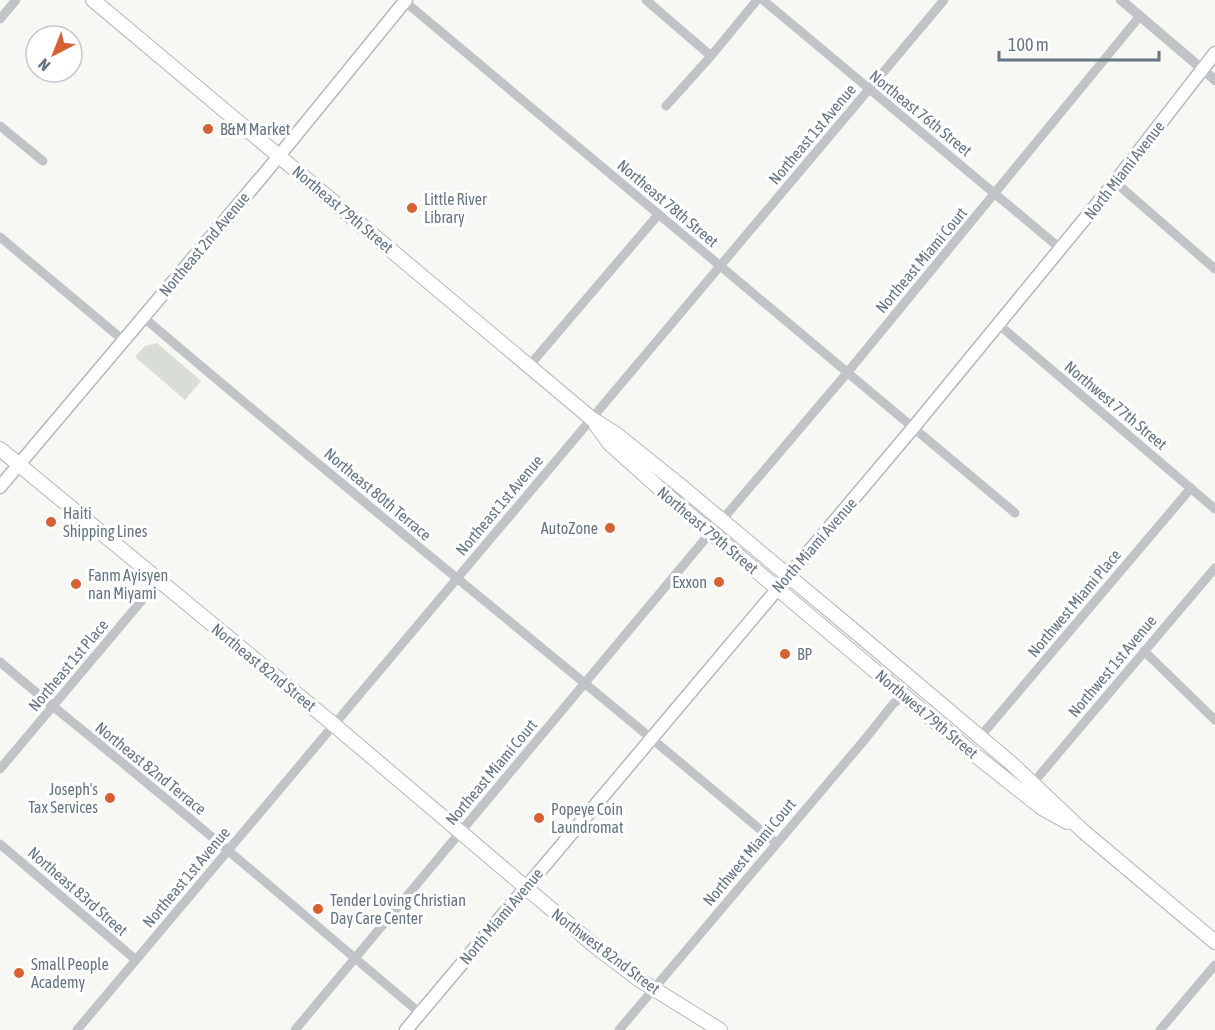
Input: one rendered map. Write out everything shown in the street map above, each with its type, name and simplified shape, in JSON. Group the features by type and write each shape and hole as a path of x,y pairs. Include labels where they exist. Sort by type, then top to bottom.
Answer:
{"main road":[{"name":"Northeast 79th Street","path":"93,0 592,419 616,434 788,575"},
{"name":"Northeast 2nd Avenue","path":"0,487 279,155 405,0"},
{"name":"North Miami Avenue","path":"406,1030 913,429 1115,182 1215,53"},
{"name":"Northeast 79th Street","path":"592,419 609,444 777,588"},
{"name":"Northeast 82nd Street","path":"0,449 333,724 525,888"},
{"name":"Northwest 79th Street","path":"788,575 1033,783 1083,832 1215,942"},
{"name":"Northwest 79th Street","path":"777,588 1042,808 1083,832"},
{"path":"904,695 916,698 980,737"},
{"name":"Northwest 82nd Street","path":"525,888 609,957 720,1030"}],"street":[{"path":"0,19 16,0"},
{"name":"Northeast 78th Street","path":"405,0 1015,513"},
{"path":"646,0 711,56"},
{"path":"666,106 757,0"},
{"name":"Northeast 76th Street","path":"763,0 995,192 1060,249"},
{"name":"Northeast 1st Avenue","path":"77,1030 944,0"},
{"path":"1121,0 1215,80"},
{"name":"Northeast Miami Court","path":"722,520 1140,16"},
{"path":"0,126 43,161"},
{"path":"1115,182 1215,269"},
{"path":"529,366 658,215"},
{"path":"0,237 123,340"},
{"name":"Northeast 80th Terrace","path":"142,316 776,843"},
{"name":"Northwest 77th Street","path":"998,324 1215,509"},
{"name":"Northwest Miami Place","path":"980,737 1191,488"},
{"name":"Northeast Miami Court","path":"295,1030 711,532"},
{"name":"Northwest 1st Avenue","path":"1033,783 1215,568"},
{"name":"Northeast 1st Place","path":"0,769 159,580"},
{"path":"1144,651 1215,720"},
{"name":"Northeast 82nd Terrace","path":"0,662 52,707 148,783 420,1013"},
{"name":"Northwest Miami Court","path":"618,1030 893,704 904,695"},
{"name":"Northeast 83rd Street","path":"0,844 136,960"},
{"path":"0,860 8,850"},
{"path":"1160,1030 1215,965"}],"shaded area":[{"path":"157,343 201,381 185,400 135,357 145,346"}],"place":[{"name":"B&M Market","path":"208,129"},
{"name":"Little River Library","path":"412,208"},
{"name":"Haiti Shipping Lines","path":"51,522"},
{"name":"AutoZone","path":"610,528"},
{"name":"Exxon","path":"719,582"},
{"name":"Fanm Ayisyen nan Miyami","path":"76,584"},
{"name":"BP","path":"785,654"},
{"name":"Joseph's Tax Services","path":"110,798"},
{"name":"Popeye Coin Laundromat","path":"539,818"},
{"name":"Tender Loving Christian Day Care Center","path":"318,909"},
{"name":"Small People Academy","path":"19,973"}]}
